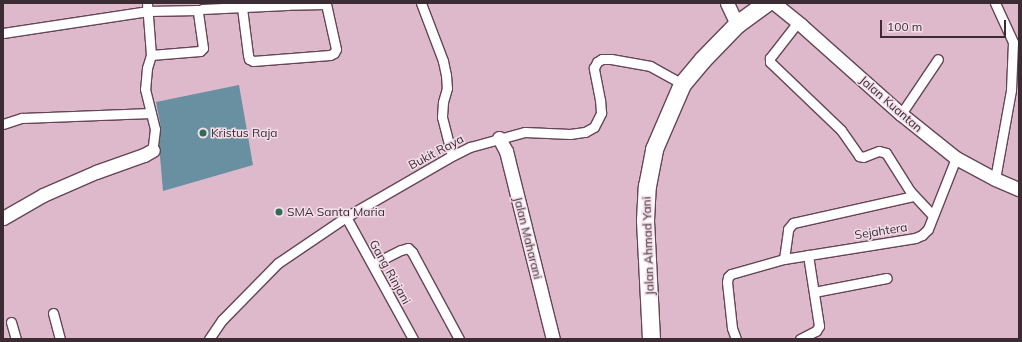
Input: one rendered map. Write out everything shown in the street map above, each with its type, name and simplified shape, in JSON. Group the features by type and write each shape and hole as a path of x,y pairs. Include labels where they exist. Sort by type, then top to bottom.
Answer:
{"highway":[{"name":"Jalan Ahmad Yani","path":"651,339 645,220 647,186 654,149 682,84 737,24 766,3"}],"street":[{"path":"421,3 446,75 447,88 443,102 442,117 452,156"},
{"path":"727,3 737,24"},
{"name":"Jalan Kuantan","path":"774,3 798,22 902,114 956,158 995,179 1019,189"},
{"path":"995,3 1016,41 1011,90 995,179"},
{"path":"3,33 148,7 199,11 286,4 326,4 336,49 334,53 330,55 252,61 248,55 242,8"},
{"path":"3,218 43,195 96,172 144,155 153,148 154,129 145,89 147,68 151,55 148,7"},
{"path":"151,55 200,51 203,48 199,11"},
{"path":"798,22 770,58 770,62 841,130 859,156 863,157 879,151 886,153 914,196 932,216"},
{"name":"Bukit Raya","path":"209,339 222,320 278,263 346,217 452,156 470,147 525,132 570,134 585,132 594,127 601,112 594,68 597,62 602,59 650,66 682,84"},
{"path":"902,114 938,59"},
{"path":"3,124 22,118 151,113"},
{"name":"Jalan Maharani","path":"499,138 506,150 553,339"},
{"name":"Sejahtera","path":"736,339 731,320 727,282 728,277 731,274 784,258 915,238 928,229 956,158"},
{"path":"784,258 788,229 793,223 914,196"},
{"name":"Gang Rinjani","path":"346,217 413,339"},
{"path":"373,264 408,248 412,252 459,339"},
{"path":"800,339 816,331 819,326 808,255"},
{"path":"814,292 887,278"},
{"path":"53,312 60,339"},
{"path":"11,322 16,339"}],"building":[{"name":"Kristus Raja","path":"239,85 253,165 163,191 159,145 161,128 156,102"}],"place":[{"name":"Kristus Raja","path":"203,133"},
{"name":"SMA Santa Maria","path":"279,212"}]}
